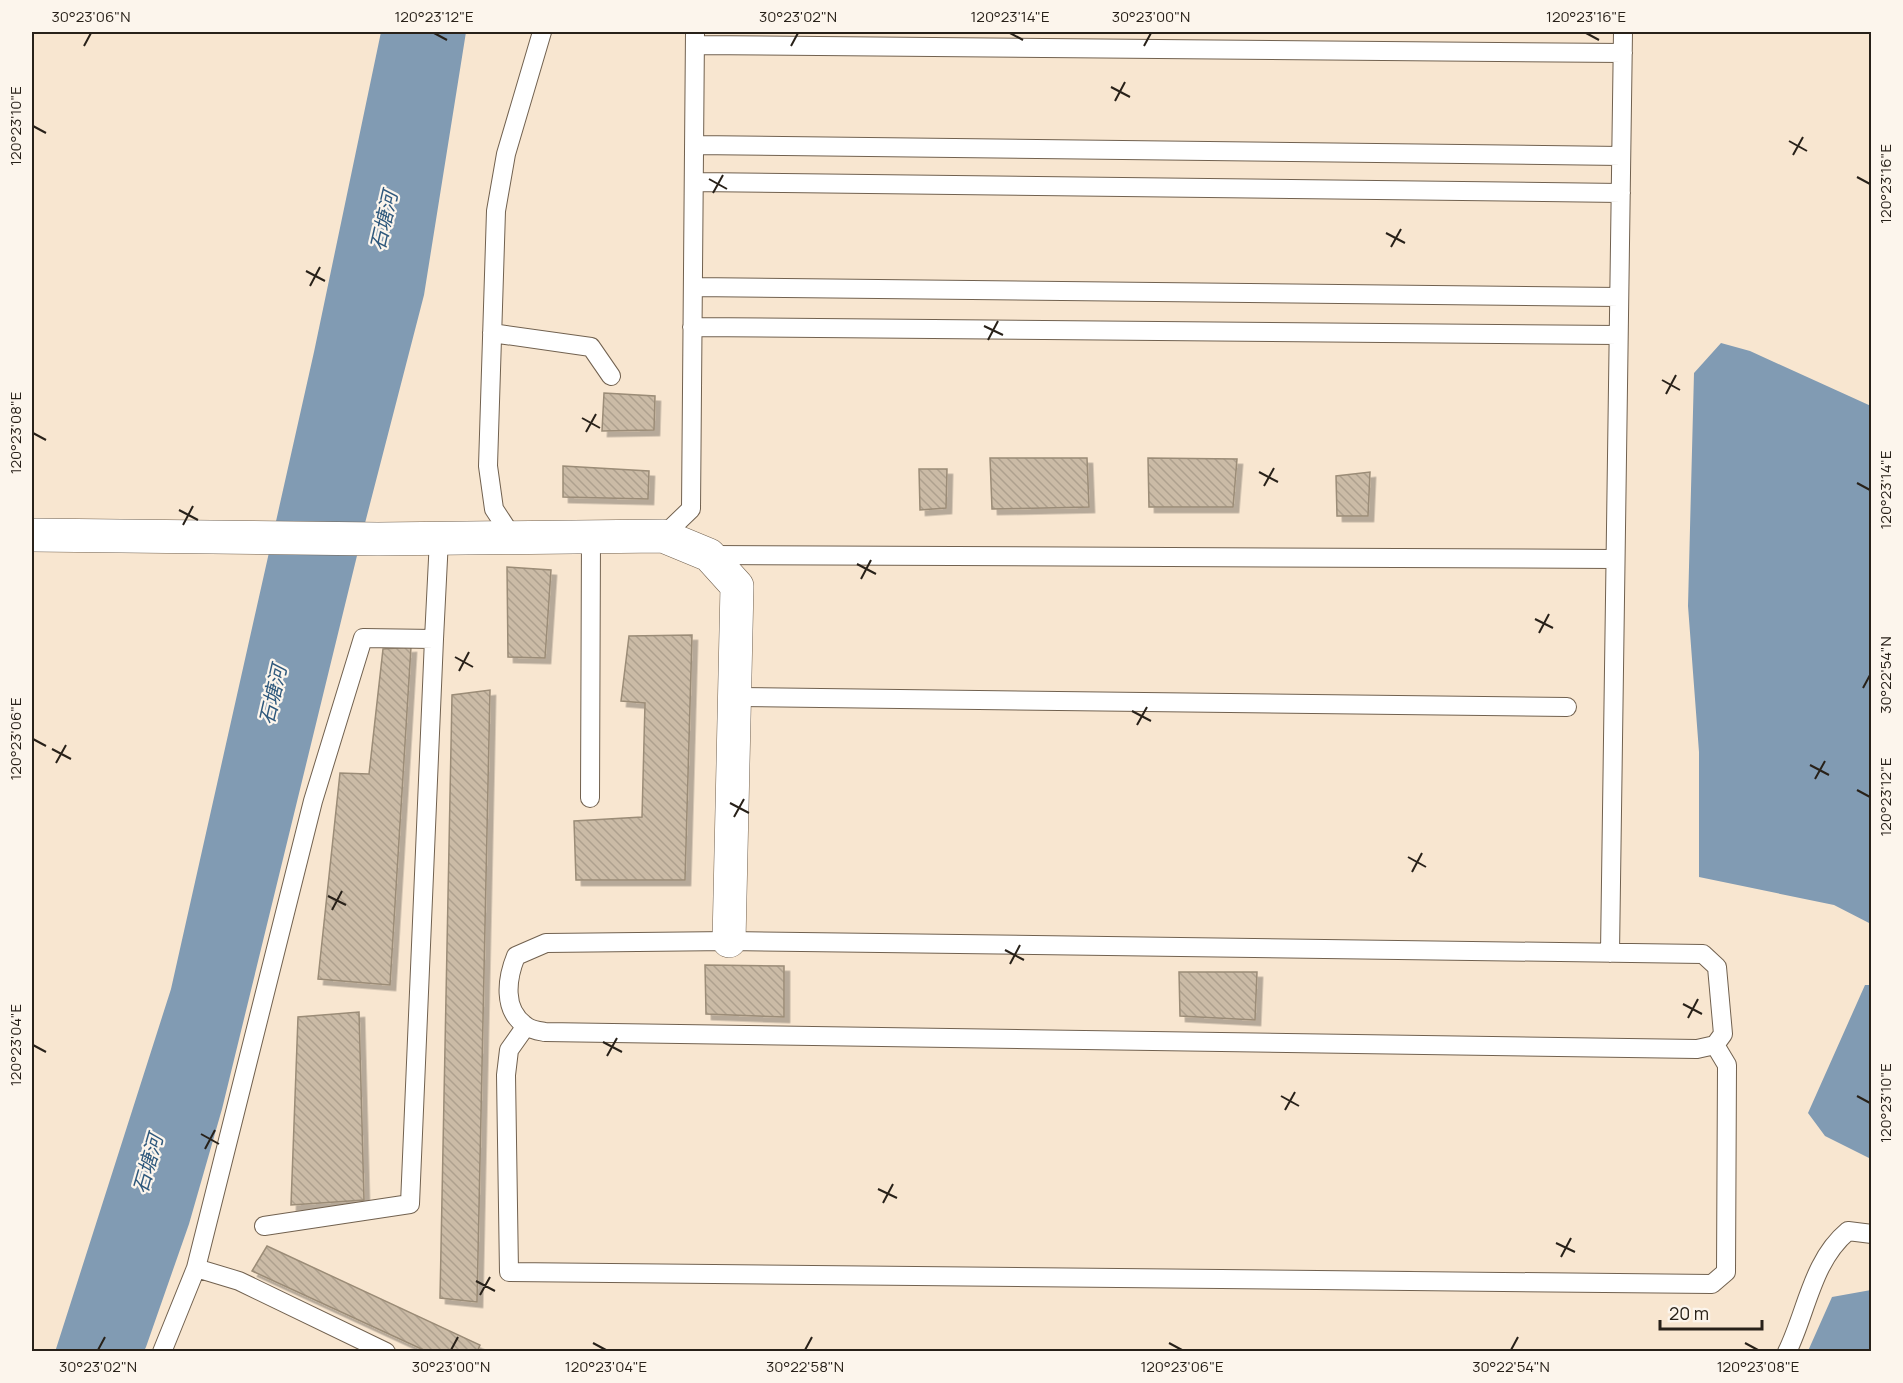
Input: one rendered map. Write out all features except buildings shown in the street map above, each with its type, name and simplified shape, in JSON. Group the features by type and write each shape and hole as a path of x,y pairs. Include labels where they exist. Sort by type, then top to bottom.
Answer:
{"street":[{"path":"32,535 378,539 663,536 709,555 738,586 729,941"}],"lane":[{"path":"513,538 494,509 488,466 496,211 506,154 542,32"},
{"path":"1610,953 1623,32"},
{"path":"663,536 691,509 694,38 1623,53"},
{"path":"694,145 1621,156"},
{"path":"694,182 1621,193"},
{"path":"693,287 1619,297"},
{"path":"692,327 1618,335"},
{"path":"492,333 591,346 611,376"},
{"path":"590,798 591,537"},
{"path":"264,1226 410,1204 439,539"},
{"path":"709,555 1615,559"},
{"path":"162,1352 196,1268 313,801 363,638 434,639"},
{"path":"735,698 1567,706"},
{"path":"729,941 1610,953 1703,954 1717,967 1723,1034 1715,1046 1697,1049 544,1032 526,1026 512,1009 507,992 508,975 516,956 546,943 729,941"},
{"path":"526,1026 509,1050 506,1075 509,1272 1712,1284 1726,1272 1727,1065 1715,1046"},
{"path":"1787,1352 1798,1329 1816,1276 1833,1243 1848,1231 1872,1234"},
{"path":"196,1268 239,1281 386,1352"}],"water":[{"name":"石塘河","path":"381,32 466,32 424,295 364,527 222,1109 189,1224 144,1351 55,1352 171,989 314,352"},
{"path":"1721,343 1750,351 1871,406 1871,924 1834,905 1699,877 1699,752 1688,606 1694,373"},
{"path":"1865,985 1872,985 1871,1159 1825,1136 1808,1113"},
{"path":"1871,1290 1871,1351 1808,1351 1832,1297"}]}
